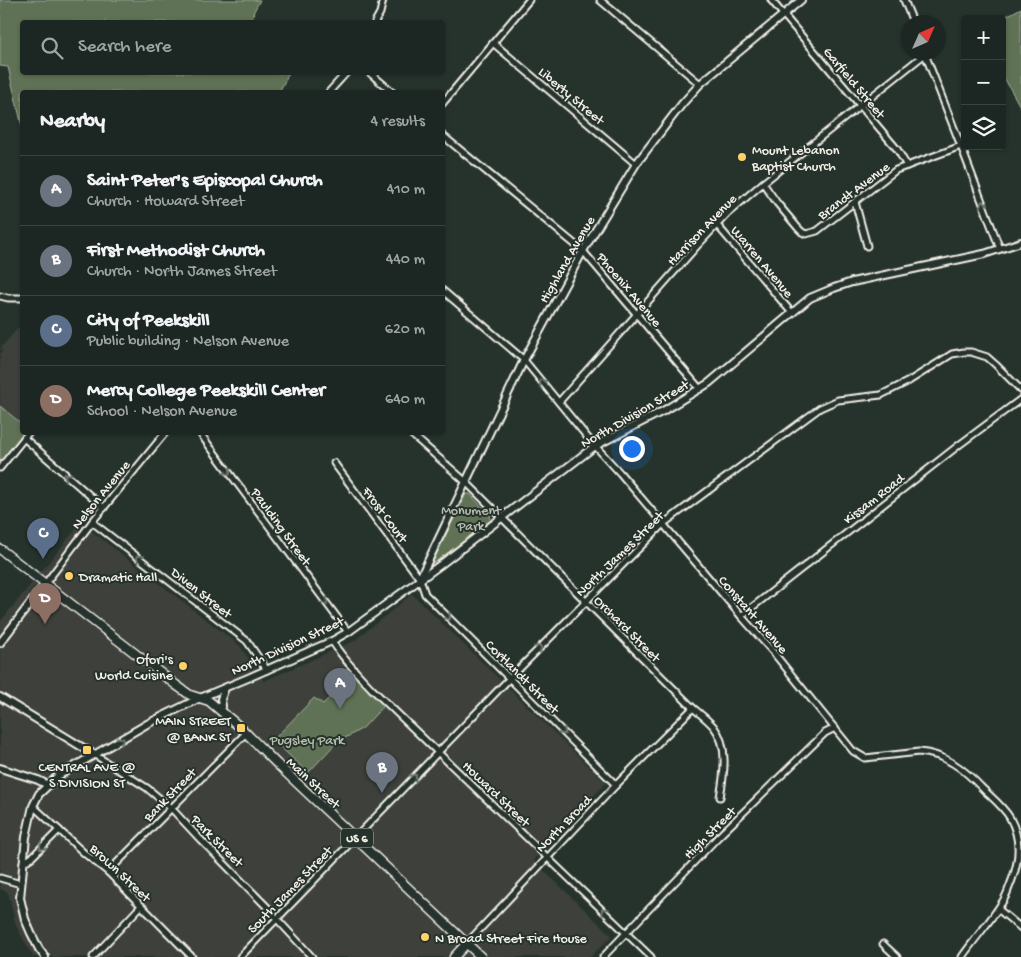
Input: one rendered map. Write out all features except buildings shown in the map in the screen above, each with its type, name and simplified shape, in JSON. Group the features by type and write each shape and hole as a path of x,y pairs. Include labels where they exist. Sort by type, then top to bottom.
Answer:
{"main road":[{"name":"Main Street","path":"0,550 176,685 190,694 209,701 246,733 481,957"},
{"name":"North Broad","path":"454,957 467,944"}],"street":[{"path":"376,20 383,0"},
{"path":"445,100 528,0"},
{"path":"600,0 700,84"},
{"name":"Garfield Street","path":"772,0 897,149 907,166"},
{"name":"Highland Avenue","path":"420,579 524,360 583,252 636,164 682,104 700,84 801,0"},
{"path":"904,0 910,15"},
{"name":"Liberty Street","path":"493,43 636,164"},
{"name":"Harrison Avenue","path":"559,402 728,213 918,60"},
{"path":"927,60 961,146"},
{"path":"331,90 344,75"},
{"path":"372,75 390,90"},
{"name":"Phoenix Avenue","path":"445,137 583,252 700,389"},
{"name":"Brandt Avenue","path":"763,184 798,228 806,234 815,232 831,222 896,170 961,146"},
{"path":"963,150 1000,249"},
{"path":"855,202 867,246"},
{"name":"Warren Avenue","path":"717,225 792,313"},
{"name":"North Division Street","path":"33,806 39,794 58,776 147,724 200,698 267,670 348,632 440,565 596,446 663,411 709,383 810,298 852,282 984,254 1021,242"},
{"name":"Constant Avenue","path":"445,293 524,360 773,652 851,749 865,758 919,752 946,759 972,778 1004,810 1011,819 1016,831 1020,856 1004,900 998,909"},
{"path":"1,298 20,298"},
{"name":"North James Street","path":"356,837 585,601 663,524 826,404 838,400 881,395 909,381 952,354 972,352 987,357 1021,390"},
{"name":"Kissam Road","path":"741,616 959,445 1021,399"},
{"path":"0,468 26,435"},
{"name":"Nelson Avenue","path":"0,643 92,522 164,435"},
{"name":"Paulding Street","path":"202,435 348,632"},
{"name":"Orchard Street","path":"412,435 466,482 713,727 723,743 724,755 720,797"},
{"path":"24,438 104,508"},
{"name":"Frost Court","path":"334,463 420,579"},
{"name":"Diven Street","path":"92,522 247,641 267,670"},
{"name":"Cortlandt Street","path":"420,579 425,594 616,786"},
{"name":"Howard Street","path":"332,641 349,666 651,957"},
{"path":"221,712 221,699 225,688"},
{"path":"0,697 95,755"},
{"name":"North Broad","path":"467,944 548,857 693,708"},
{"name":"High Street","path":"603,957 718,837 825,733 835,728"},
{"name":"Bank Street","path":"108,872 246,733"},
{"name":"Park Street","path":"95,755 147,788 171,808 238,876 312,957"},
{"path":"0,768 48,785"},
{"path":"33,806 26,837 20,898 31,933 45,957"},
{"name":"Brown Street","path":"33,806 84,853 108,872 192,957"},
{"path":"23,863 32,857 60,830"},
{"name":"South James Street","path":"240,957 356,837"},
{"path":"0,878 21,884"},
{"path":"93,957 141,906"},
{"path":"962,957 998,909 1021,928"},
{"path":"883,944 896,957"}],"shaded area":[{"path":"20,325 20,422 0,406 0,353 3,351 0,349"},
{"path":"81,523 239,645 264,681 354,641 412,594 606,783 533,860 612,936 590,957 33,957 16,926 8,892 0,889 0,622"}],"green space":[{"path":"0,0 260,0 252,20 20,20 20,75 288,75 280,90 20,90 20,118 8,67 0,66"},
{"path":"1021,8 1021,108 1006,81 1006,16"},
{"path":"0,406 20,422 20,435 27,435 0,468"},
{"name":"Monument Park","path":"466,494 470,494 490,515 491,520 434,563 433,561"},
{"name":"Pugsley Park","path":"355,672 385,704 363,728 336,743 308,773 273,740 314,698 323,704"}],"place":[{"name":"Mount Lebanon Baptist Church","path":"742,157"},
{"name":"City of Peekskill","path":"43,559"},
{"name":"Dramatic Hall","path":"69,576"},
{"name":"Mercy College Peekskill Center","path":"45,624"},
{"name":"Ofori's World Cuisine","path":"183,666"},
{"name":"Saint Peter's Episcopal Church","path":"340,709"},
{"name":"MAIN STREET @ BANK ST","path":"241,728"},
{"name":"CENTRAL AVE @ S DIVISION ST","path":"87,750"},
{"name":"First Methodist Church","path":"382,793"},
{"name":"N Broad Street Fire House","path":"425,937"}]}
